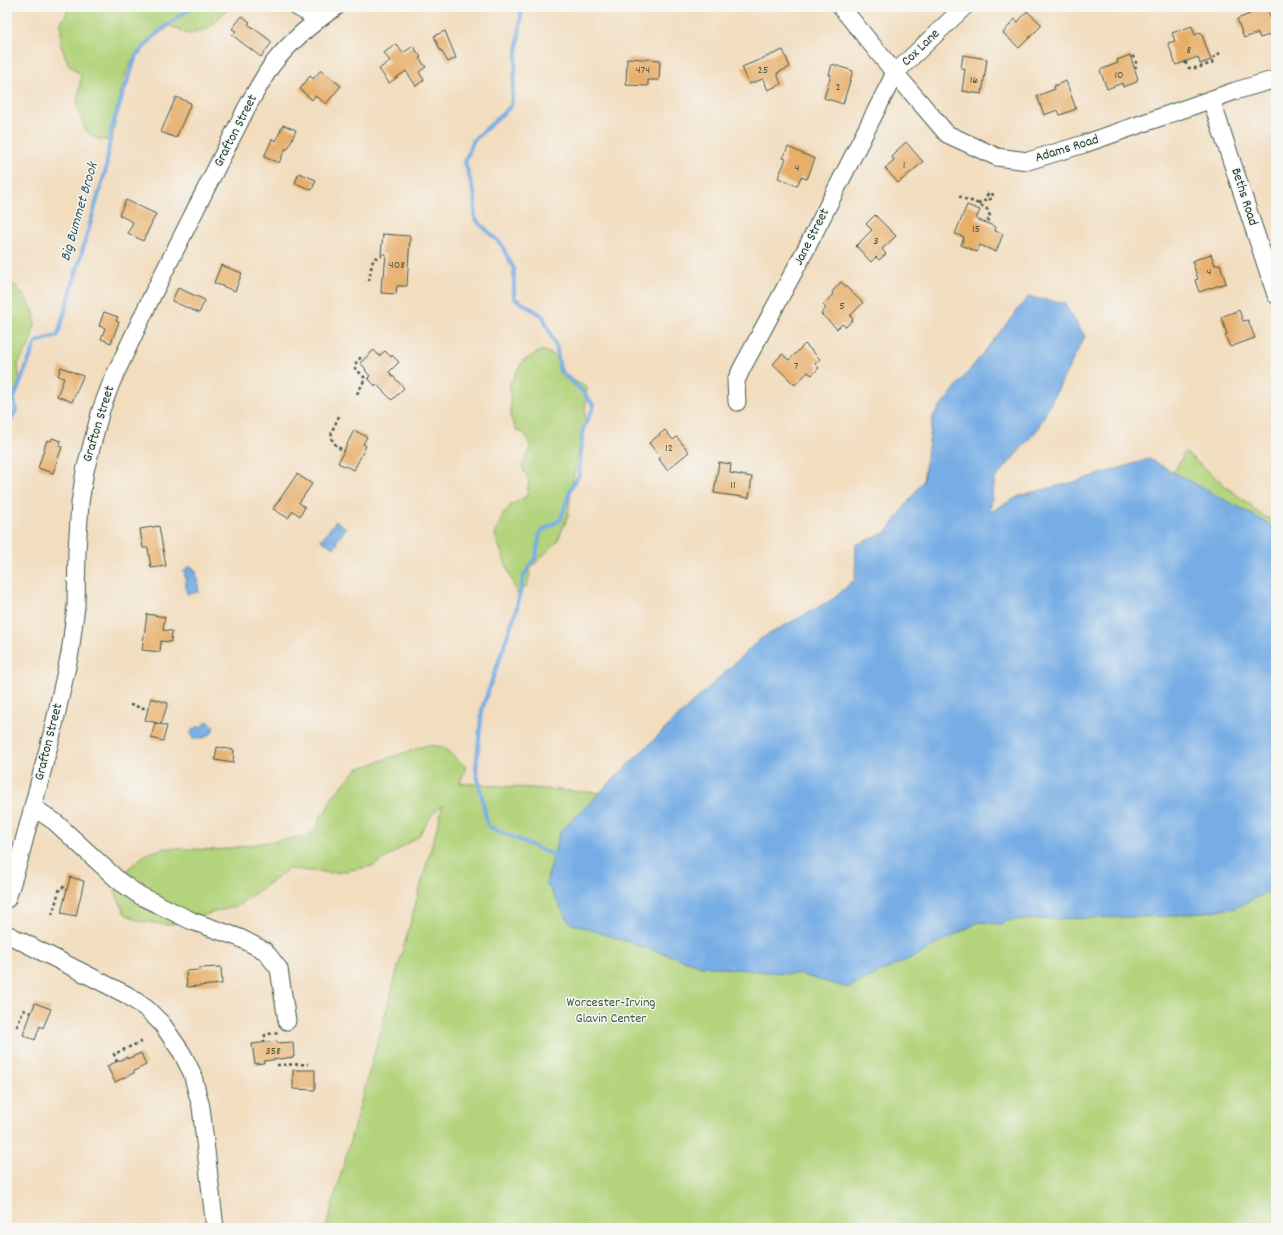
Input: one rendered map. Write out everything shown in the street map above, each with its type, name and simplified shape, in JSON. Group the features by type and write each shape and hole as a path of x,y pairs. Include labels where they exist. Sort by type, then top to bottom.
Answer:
{"street":[{"path":"297,7 319,19"},
{"name":"Grafton Street","path":"7,899 19,860 52,734 70,653 76,606 80,503 88,458 101,410 112,381 153,294 248,106 273,65 285,50 319,19 336,7"},
{"name":"Adams Road","path":"841,7 947,134 997,158 1028,161 1084,144 1211,99 1276,79"},
{"name":"Cox Lane","path":"895,73 964,7"},
{"name":"Jane Street","path":"737,402 736,381 742,368 807,247 895,73"},
{"name":"Beths Road","path":"1211,99 1276,295"},
{"path":"33,807 54,822 119,881 139,895 192,921 240,938 265,951 279,969 284,1027"},
{"path":"7,934 126,995 147,1009 171,1035 190,1066 198,1090 215,1228"}],"path":[{"path":"1185,62 1189,68 1197,68 1212,63 1213,58 1220,53"},
{"path":"1132,56 1134,58 1136,68"},
{"path":"959,196 987,208 990,216 987,223"},
{"path":"978,204 988,199"},
{"path":"369,280 372,263 376,258 382,256"},
{"path":"357,394 365,378 355,368 355,364 361,357"},
{"path":"339,416 332,431 331,438 337,446 344,450"},
{"path":"130,704 148,709"},
{"path":"52,915 60,888 67,888"},
{"path":"17,1027 23,1010 31,1013"},
{"path":"264,1043 265,1035 284,1027"},
{"path":"117,1062 114,1054 142,1041"},
{"path":"277,1065 308,1064"}],"green space":[{"path":"70,7 229,7 209,28 188,34 170,26 150,40 138,52 126,74 112,141 98,139 86,131 77,106 81,76 69,65 61,46 61,23"},
{"path":"7,282 16,286 34,311 35,324 29,346 18,364 20,385 12,398 9,426 7,430"},
{"path":"542,350 554,355 565,375 587,388 584,428 572,483 568,516 557,542 531,568 527,586 517,594 495,535 502,516 511,505 527,496 529,481 522,466 531,448 525,434 516,430 511,418 510,383 523,361"},
{"name":"Worcester-Irving Glavin Center","path":"1185,452 1234,493 1250,504 1255,511 1276,523 1276,1228 326,1228 443,805 433,813 418,837 373,866 334,873 289,869 237,906 168,925 139,921 125,914 115,892 130,867 146,854 164,848 217,850 308,836 317,829 321,815 326,811 333,796 357,769 427,745 443,747 466,767 460,783 979,820"}],"water":[{"path":"1028,297 1064,303 1085,336 1037,430 995,479 990,512 1021,495 1074,482 1149,459 1268,523 1276,531 1276,882 1268,892 1235,908 1172,916 1011,920 1000,924 979,922 923,952 848,988 801,975 702,966 570,923 546,883 560,832 644,749 760,639 833,599 855,579 856,545 887,532 923,481 933,416"},
{"path":"336,521 346,528 336,542 338,543 334,548 321,540"},
{"path":"187,567 193,567 193,570 196,570 199,592 187,594 184,570 187,570"},
{"path":"206,722 213,725 214,727 212,733 204,738 193,738 191,733 192,730 203,726"}],"building":[{"path":"1259,7 1267,7 1275,33 1260,38 1258,33 1244,38 1237,19 1250,14 1249,10"},
{"path":"1027,11 1042,25 1019,48 1003,33 1015,19 1018,22"},
{"path":"242,16 250,22 248,24 272,42 261,57 232,35 236,31 232,29"},
{"path":"1192,26 1195,35 1201,32 1211,60 1200,64 1198,57 1176,65 1168,43 1175,41 1172,33"},
{"path":"445,31 456,58 448,62 440,50 434,36"},
{"path":"396,44 403,53 413,46 421,57 419,58 426,67 419,72 424,80 416,86 406,71 389,83 379,69 390,61 384,53"},
{"path":"783,50 790,67 777,73 781,84 768,90 763,79 749,84 742,67"},
{"path":"963,55 987,59 982,94 962,91 965,69 961,68"},
{"path":"1130,55 1138,79 1136,80 1137,82 1123,87 1122,83 1107,89 1100,70 1118,63 1117,60"},
{"path":"627,58 660,60 659,80 648,80 648,86 626,85"},
{"path":"832,64 853,71 843,104 824,98 831,75 829,75"},
{"path":"321,70 341,86 326,104 315,96 312,100 300,89 310,76 313,79"},
{"path":"1066,81 1076,109 1060,115 1058,110 1044,115 1037,96 1055,89 1054,86"},
{"path":"176,97 191,103 176,138 161,132"},
{"path":"283,125 296,130 288,149 286,148 279,163 264,157 272,139 276,141"},
{"path":"906,142 923,162 898,183 885,168 894,160 892,157 897,152 896,151"},
{"path":"788,147 815,159 807,179 801,177 797,186 778,178 786,159 783,158"},
{"path":"299,173 316,180 312,190 295,183"},
{"path":"126,200 156,214 143,241 128,233 133,222 119,215"},
{"path":"967,205 980,210 976,219 996,227 995,231 1003,234 996,252 980,245 977,252 961,245 964,237 955,234"},
{"path":"875,215 896,236 882,249 886,254 879,260 876,257 871,262 856,246 872,230 866,224"},
{"path":"383,234 410,236 407,286 397,286 396,294 381,293 386,254 381,254"},
{"path":"1211,254 1215,265 1220,264 1226,283 1199,292 1195,280 1198,279 1192,261"},
{"path":"221,265 242,273 235,291 214,283"},
{"path":"841,282 863,303 850,316 853,319 846,327 842,324 837,329 821,314 826,308 823,305"},
{"path":"178,288 205,300 199,313 172,301"},
{"path":"1239,310 1243,321 1248,320 1255,338 1230,347 1225,335 1227,334 1221,317"},
{"path":"104,312 118,317 116,321 119,322 111,343 101,339 105,328 99,326"},
{"path":"805,344 820,359 815,364 819,368 812,375 808,372 795,385 773,364 782,354 789,360"},
{"path":"374,350 379,356 385,351 399,362 389,372 404,388 392,400 368,378 370,376 360,363"},
{"path":"61,367 83,376 72,402 57,396 64,378 58,376"},
{"path":"354,430 367,437 363,444 366,446 354,470 338,463"},
{"path":"665,430 673,440 677,437 689,452 667,470 659,459 661,458 649,443"},
{"path":"52,438 61,441 59,446 62,447 53,473 38,468 47,440 51,441"},
{"path":"719,462 731,464 730,473 752,477 749,498 714,493"},
{"path":"297,474 312,484 299,503 305,507 300,516 293,511 288,518 273,509"},
{"path":"159,526 166,566 151,568 148,548 143,548 140,529"},
{"path":"147,614 165,617 163,630 172,631 171,642 161,641 160,652 142,650"},
{"path":"151,698 168,703 161,724 145,720"},
{"path":"155,723 167,726 163,741 151,738"},
{"path":"217,747 234,750 233,763 215,760"},
{"path":"70,877 84,881 76,916 61,913"},
{"path":"221,967 222,984 187,987 186,971 200,970 199,968"},
{"path":"35,1003 51,1009 43,1028 40,1026 35,1040 23,1035"},
{"path":"277,1041 277,1043 293,1042 294,1057 264,1061 264,1063 255,1064 252,1044"},
{"path":"141,1053 146,1065 134,1071 134,1073 115,1082 107,1066 127,1057 127,1059"},
{"path":"293,1070 315,1070 315,1090 293,1089"}],"waterway":[{"name":"Big Bummet Brook","path":"7,428 16,410 14,398 36,342 58,335 106,169 111,130 136,56 159,31 192,7"},
{"path":"522,7 511,106 473,141 465,162 475,197 475,219 501,244 514,269 514,298 543,316 557,349 560,371 582,391 594,406 583,429 579,475 570,490 561,519 540,532 536,557 524,575 516,611 482,709 476,769 488,826 558,856"}]}
